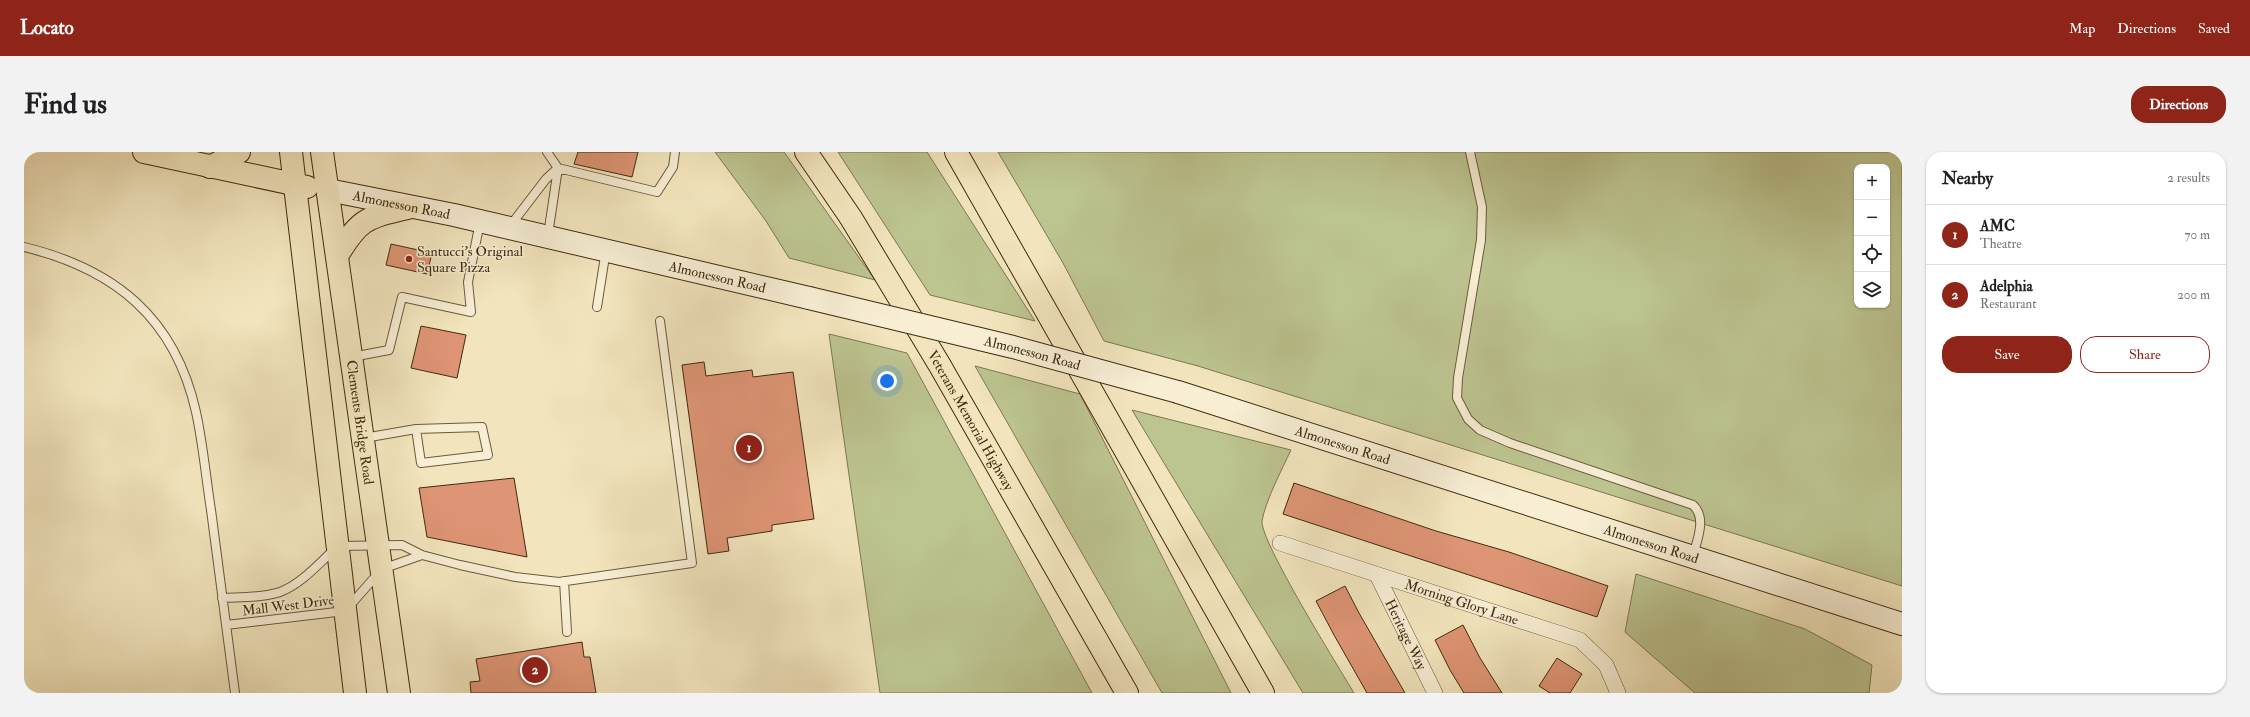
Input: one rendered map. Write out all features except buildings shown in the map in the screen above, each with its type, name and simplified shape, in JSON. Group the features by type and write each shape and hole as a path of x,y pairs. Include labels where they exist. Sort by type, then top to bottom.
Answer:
{"main road":[{"name":"Almonesson Road","path":"144,152 210,167 508,227 1013,347 1178,392 1902,624"},
{"path":"210,167 239,152"},
{"path":"291,152 355,693"},
{"name":"Clements Bridge Road","path":"322,152 399,693"},
{"name":"Veterans Memorial Highway","path":"806,152 851,218 939,364 1127,693"},
{"path":"956,152 1263,693"},
{"path":"337,256 351,233 368,218 411,207"}],"street":[{"name":"Morning Glory Lane","path":"1280,543 1580,640 1606,665 1618,693"},
{"name":"Heritage Way","path":"1377,575 1436,693"}],"lane":[{"path":"547,152 558,168 657,192 673,167 674,152"},
{"path":"1470,152 1482,207 1481,240 1458,378 1457,398 1468,419 1480,430 1510,443 1693,504 1698,510 1701,518 1700,531 1693,557"},
{"path":"508,227 546,180 558,168"},
{"path":"548,236 558,168"},
{"path":"351,358 389,350 402,297 472,312 468,282 481,221"},
{"path":"24,247 70,260 111,282 145,310 170,342 190,387 196,412 235,693"},
{"path":"597,307 606,250"},
{"path":"338,546 402,545 422,555 515,577 564,581 692,563 660,321"},
{"path":"363,438 416,429 482,427 488,455 421,463 416,429"},
{"name":"Mall West Drive","path":"222,598 264,596 281,592 300,580 338,546"},
{"path":"382,569 422,555"},
{"name":"Mall West Drive","path":"226,626 345,611 382,569"},
{"path":"564,581 567,632"}],"green space":[{"path":"715,152 784,152 875,280 789,258 766,221"},
{"path":"838,152 927,152 1035,321 930,295"},
{"path":"998,152 1902,152 1902,586 1198,366 1104,341 1063,263"},
{"path":"829,334 907,353 1092,693 880,693"},
{"path":"975,366 1080,394 1231,693 1162,693"},
{"path":"1132,410 1291,450 1264,513 1262,521 1265,533 1273,553 1286,578 1354,693 1303,693"},
{"path":"1636,574 1805,629 1872,665 1869,693 1695,693 1625,632"}],"place":[{"name":"Santucci's Original Square Pizza","path":"409,259"},
{"name":"AMC","path":"749,448"},
{"name":"Adelphia","path":"535,670"}]}
